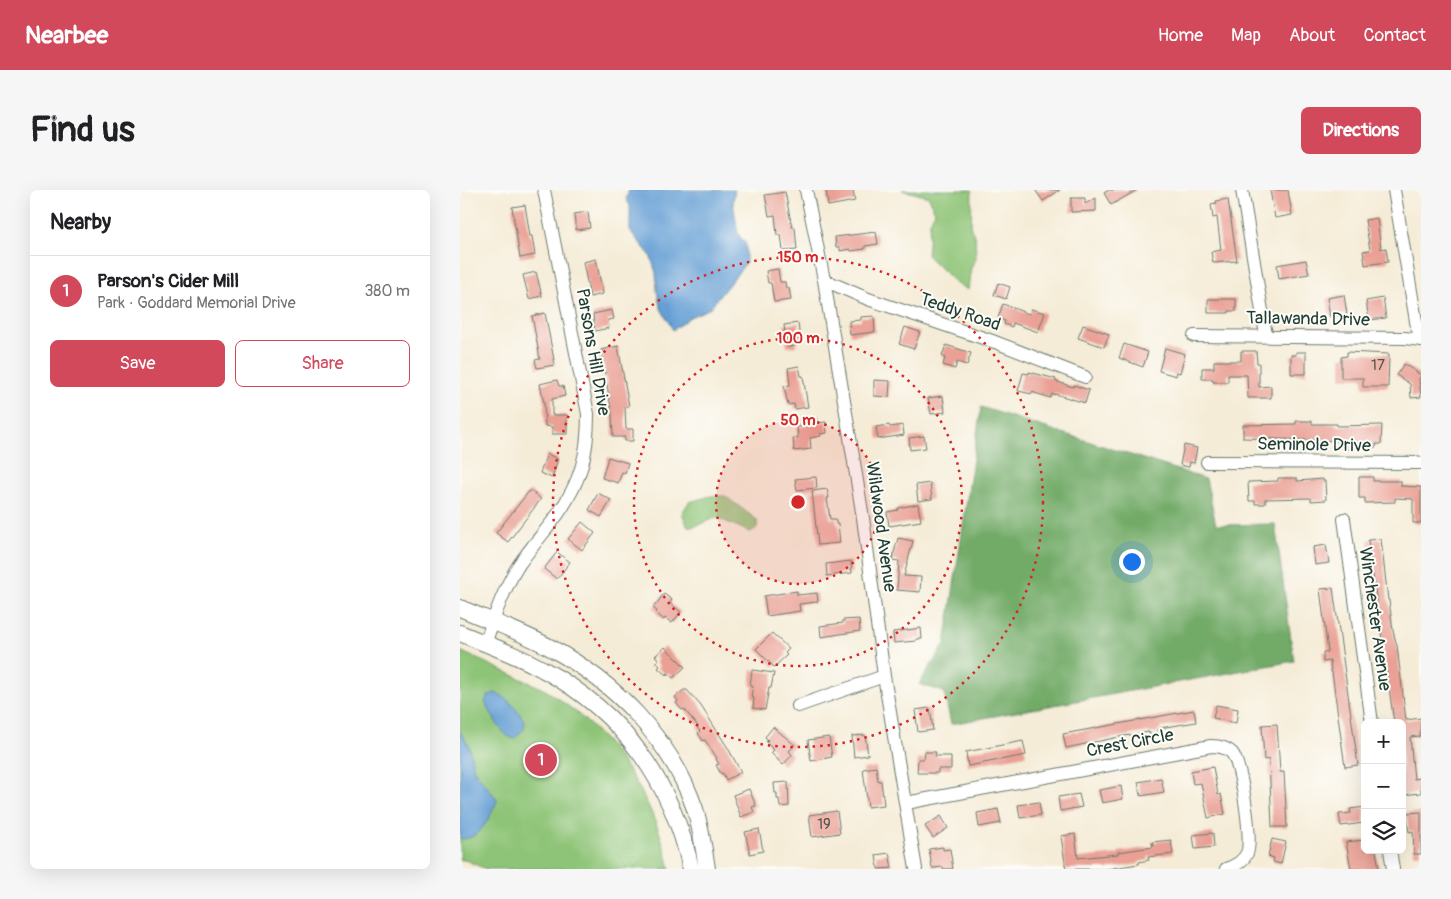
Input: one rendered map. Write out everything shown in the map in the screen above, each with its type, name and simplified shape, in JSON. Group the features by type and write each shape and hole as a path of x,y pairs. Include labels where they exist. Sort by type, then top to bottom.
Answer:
{"main road":[{"path":"460,608 551,648 610,688 643,722 670,758 691,800 700,830 707,869"},
{"path":"460,633 544,670 590,700 610,717 648,763 669,801 684,838 691,869"}],"street":[{"name":"Parsons Hill Drive","path":"485,644 492,622 517,568 567,500 582,468 587,448 588,414 544,190"},
{"name":"Wildwood Avenue","path":"806,190 824,280 863,518 884,676 916,869"},
{"path":"1242,190 1266,335"},
{"path":"1394,190 1417,327 1421,339"},
{"name":"Teddy Road","path":"824,280 868,299 995,342 1085,377"},
{"name":"Tallawanda Drive","path":"1194,336 1266,335 1421,339"},
{"name":"Seminole Drive","path":"1207,462 1421,463"},
{"name":"Winchester Avenue","path":"1344,519 1371,719"},
{"path":"798,706 884,676"},
{"name":"Crest Circle","path":"906,803 1211,746 1221,746 1233,754 1238,767 1249,835 1249,847 1245,857 1240,863 1226,869"},
{"path":"1391,854 1393,869"}],"green space":[{"path":"902,190 972,190 971,230 975,235 976,259 971,267 968,290 954,282 927,255 930,222 935,212 929,197"},
{"path":"981,407 1206,479 1216,525 1275,524 1294,661 951,724 944,692 919,684 945,644"},
{"path":"711,496 725,496 757,520 757,528 750,532 718,518 690,527 687,525 682,513 689,502"},
{"path":"460,651 547,691 591,726 610,746 641,791 653,815 670,869 486,869 465,860 460,860"}],"water":[{"path":"629,190 735,190 733,202 738,234 746,244 746,263 709,309 690,317 673,330 660,307 656,273 650,255 630,231 630,206 626,199"},
{"path":"494,693 508,700 525,722 524,729 514,739 501,729 485,702 487,697"},
{"path":"460,731 469,746 474,770 497,801 488,820 478,832 467,839 460,839"}],"building":[{"path":"826,190 853,190 855,201 828,206"},
{"path":"1035,190 1060,190 1043,201"},
{"path":"1109,190 1137,190 1111,205 1104,193"},
{"path":"1270,190 1288,190 1292,215 1275,218"},
{"path":"785,192 792,227 795,227 797,250 783,251 781,235 777,235 775,215 769,216 765,195"},
{"path":"1071,198 1085,198 1085,204 1096,198 1096,211 1071,212"},
{"path":"1228,199 1237,261 1213,263 1211,252 1221,250 1217,217 1213,218 1211,204"},
{"path":"525,205 535,255 520,258 512,207"},
{"path":"588,212 590,228 576,230 574,214"},
{"path":"1377,218 1381,249 1386,248 1388,262 1365,265 1363,251 1370,250 1365,220"},
{"path":"876,232 878,244 865,246 865,249 840,251 840,247 836,247 835,237"},
{"path":"596,259 603,294 590,297 583,262"},
{"path":"1306,260 1309,274 1279,279 1277,265"},
{"path":"778,269 780,282 785,282 786,288 789,288 791,300 774,302 771,283 768,283 766,271"},
{"path":"536,272 542,296 529,299 523,275"},
{"path":"998,283 1010,287 1006,299 994,295"},
{"path":"1344,295 1347,314 1330,317 1327,298"},
{"path":"1383,298 1386,318 1369,320 1366,301"},
{"path":"1208,299 1236,299 1236,311 1208,313"},
{"path":"1003,304 1030,314 1031,309 1045,313 1038,332 1013,323 1012,327 1004,324 1005,321 998,318"},
{"path":"612,310 614,319 608,320 609,328 595,331 593,314"},
{"path":"545,313 555,365 537,368 535,360 540,359 532,316"},
{"path":"874,316 875,332 850,335 849,321 861,320 861,317"},
{"path":"798,323 800,339 795,340 796,346 787,347 784,325"},
{"path":"1083,325 1109,334 1104,347 1078,338"},
{"path":"905,327 920,332 914,349 899,344"},
{"path":"1124,344 1148,352 1143,367 1119,358"},
{"path":"946,345 971,353 967,365 957,362 955,369 943,365 945,358 942,356"},
{"path":"618,346 629,406 625,407 626,429 633,429 633,441 625,441 625,437 613,437 612,414 601,350"},
{"path":"1165,348 1185,354 1180,373 1177,372 1176,376 1159,371"},
{"path":"1241,351 1256,351 1257,363 1259,363 1259,387 1271,386 1271,398 1248,398 1247,375 1228,375 1228,382 1213,382 1213,379 1202,379 1202,368 1214,368 1214,361 1241,361"},
{"path":"1296,352 1306,352 1306,374 1291,374 1291,355 1296,355"},
{"path":"1347,352 1389,354 1388,387 1363,387 1363,378 1341,378 1341,357 1347,356"},
{"path":"1404,364 1421,375 1419,379 1421,397 1411,398 1410,384 1396,375"},
{"path":"799,366 801,376 803,376 808,407 795,409 794,404 788,405 784,386 790,385 788,368"},
{"path":"1029,372 1056,379 1055,381 1073,387 1074,385 1089,390 1085,403 1055,394 1052,394 1050,398 1032,392 1032,394 1018,391 1023,373 1029,374"},
{"path":"557,380 559,386 563,386 565,396 552,399 552,415 567,415 567,434 552,434 552,427 545,426 544,403 540,384"},
{"path":"874,380 890,381 889,397 874,396"},
{"path":"943,396 945,412 931,414 928,398"},
{"path":"817,418 817,423 826,422 827,433 810,438 811,449 794,451 793,438 798,438 797,427 807,426 806,420"},
{"path":"1296,421 1312,421 1312,424 1337,424 1337,426 1382,425 1381,444 1376,444 1376,447 1344,449 1344,441 1243,438 1243,425 1296,424"},
{"path":"889,425 890,427 903,425 904,435 878,439 876,427"},
{"path":"924,436 926,448 910,450 909,438"},
{"path":"1184,445 1197,448 1194,463 1190,462 1189,467 1180,465"},
{"path":"547,454 558,459 552,478 540,473"},
{"path":"608,457 628,463 625,473 622,472 618,483 602,478"},
{"path":"816,477 817,488 797,490 795,479"},
{"path":"1359,477 1373,477 1373,481 1401,481 1401,486 1421,487 1421,523 1413,523 1413,499 1395,498 1395,502 1365,503 1365,498 1359,498"},
{"path":"1278,478 1297,478 1297,481 1323,479 1325,481 1326,500 1311,501 1311,498 1265,499 1265,504 1255,504 1255,501 1249,501 1248,482 1278,481"},
{"path":"930,483 932,499 918,501 916,485"},
{"path":"827,489 830,519 836,519 840,543 818,545 812,491"},
{"path":"530,490 541,499 508,542 496,533"},
{"path":"598,493 611,500 601,517 589,510"},
{"path":"918,504 921,521 889,526 887,512"},
{"path":"582,522 595,533 582,550 568,539"},
{"path":"898,538 913,541 904,576 921,577 920,592 897,590 899,561 892,560"},
{"path":"1381,539 1406,719 1393,719 1368,540"},
{"path":"1326,545 1329,563 1315,565 1313,547"},
{"path":"557,552 570,562 557,579 544,569"},
{"path":"851,561 852,573 827,576 826,564"},
{"path":"1333,588 1358,765 1345,767 1330,661 1323,662 1323,652 1328,652 1320,589"},
{"path":"797,591 797,595 817,593 818,602 799,604 800,611 767,616 764,596"},
{"path":"664,594 672,600 670,603 681,612 672,623 665,618 664,620 653,608"},
{"path":"859,619 860,631 821,637 820,626 843,623 843,620"},
{"path":"921,628 922,639 894,643 893,632"},
{"path":"772,633 789,649 785,653 787,655 774,667 756,649"},
{"path":"665,647 685,667 673,678 658,668 660,666 656,662 659,659 655,656"},
{"path":"752,670 774,673 765,710 753,708 754,698 751,697 753,686 750,686"},
{"path":"684,690 687,690 701,706 741,772 726,780 723,773 721,774 716,765 719,764 717,758 698,733 700,731 698,726 684,709 682,710 676,703 678,701 675,697"},
{"path":"1216,705 1238,709 1236,723 1213,718"},
{"path":"930,708 933,730 918,732 915,710"},
{"path":"1194,710 1196,722 1160,728 1160,730 1157,730 1158,732 1149,734 1149,732 1124,736 1066,748 1063,734"},
{"path":"1421,718 1420,736 1410,737 1414,779 1421,778 1421,793 1406,795 1406,720"},
{"path":"1277,724 1280,772 1284,772 1287,827 1272,827 1269,759 1264,760 1262,725"},
{"path":"773,727 795,745 789,751 792,755 783,765 771,753 774,750 766,742 768,740 765,737"},
{"path":"865,735 868,755 854,757 852,736"},
{"path":"829,737 832,757 811,761 808,740"},
{"path":"1023,741 1026,755 968,766 966,752"},
{"path":"925,752 936,752 935,756 951,756 951,769 938,769 938,773 917,773 918,759 924,759"},
{"path":"876,767 878,781 881,781 884,805 868,807 863,769"},
{"path":"1213,767 1218,795 1221,794 1225,814 1208,818 1201,783 1193,784 1191,771"},
{"path":"1161,778 1164,792 1141,796 1138,782"},
{"path":"788,782 789,806 780,807 774,783"},
{"path":"1121,786 1123,799 1102,803 1099,790"},
{"path":"749,789 756,806 752,807 754,812 741,817 733,795"},
{"path":"1079,794 1082,807 1060,811 1058,797"},
{"path":"1039,802 1041,815 1020,818 1018,805"},
{"path":"1361,808 1361,823 1341,826 1339,814 1351,813 1350,809"},
{"path":"998,809 1001,823 979,827 977,813"},
{"path":"837,811 840,833 812,837 809,815"},
{"path":"1421,812 1421,854 1414,854 1413,831 1409,832 1406,813"},
{"path":"941,816 948,828 933,838 925,826"},
{"path":"759,829 763,851 750,854 745,832"},
{"path":"1213,833 1214,847 1195,849 1193,835"},
{"path":"1075,834 1078,858 1118,854 1118,852 1153,847 1152,842 1171,840 1173,854 1148,857 1149,860 1139,862 1139,864 1106,869 1066,869 1061,836"},
{"path":"1272,839 1286,842 1281,864 1273,862 1274,858 1268,856"},
{"path":"1361,840 1361,854 1377,854 1379,869 1351,869 1346,842"},
{"path":"943,847 943,850 950,849 953,869 943,869 943,867 932,868 929,849"},
{"path":"889,853 892,868 878,869 876,855"}],"place":[{"name":"Parson's Cider Mill","path":"541,760"}]}
